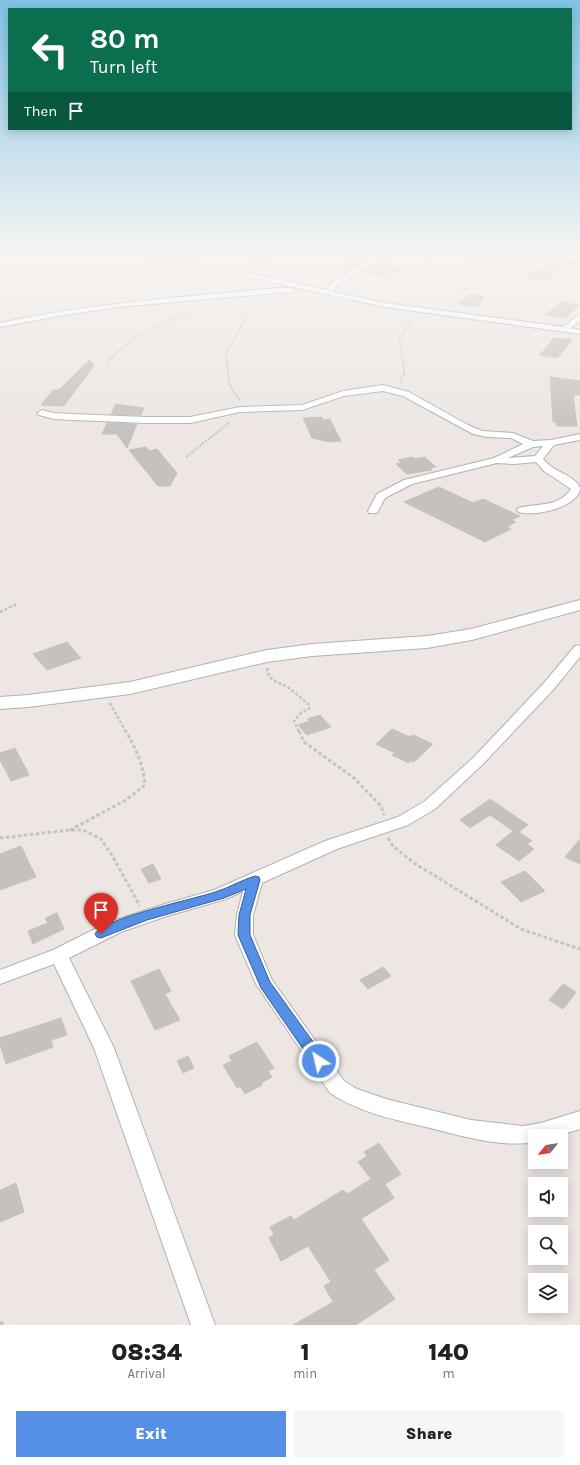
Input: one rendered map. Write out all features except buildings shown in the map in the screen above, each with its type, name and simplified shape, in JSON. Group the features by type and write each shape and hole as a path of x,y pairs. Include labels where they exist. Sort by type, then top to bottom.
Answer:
{"street":[{"path":"0,325 54,314"},
{"path":"452,314 580,332"},
{"path":"566,329 580,316"},
{"path":"42,412 54,416 72,417 192,420 244,409 277,410 300,408 331,397 359,391 385,388 418,400 477,433 484,435 507,435 531,444"},
{"path":"373,511 381,496 408,482 497,460 531,444 551,443 580,437"},
{"path":"497,460 514,461 538,459 551,443"},
{"path":"522,510 541,509 560,504 573,495 576,489 572,484 548,469 538,459"},
{"path":"0,703 104,692 267,656 312,650 427,642 465,635 580,604"},
{"path":"0,977 59,955 115,926 220,895 331,845 403,821 430,805 483,755 548,687 580,649"},
{"path":"255,880 244,915 244,935 265,984 337,1087 350,1096 386,1108 471,1129 523,1135 541,1132 580,1120"},
{"path":"59,955 104,1048 203,1325"}],"path":[{"path":"107,364 113,355 125,344 182,314"},
{"path":"186,457 244,409 234,394 228,379 226,353 249,314"},
{"path":"385,388 401,382 403,378 405,363 399,342 400,338 408,328 408,322 413,314"},
{"path":"0,612 17,604"},
{"path":"244,661 267,668 268,675 275,682 289,688 309,705 309,709 302,712 294,721 304,742 354,778 381,806 384,812 384,828 393,846 409,859 451,887 521,929 580,949"},
{"path":"70,830 126,800 145,785 143,767 136,749 104,692"},
{"path":"0,838 82,830 101,839 113,857 145,916"},
{"path":"0,1322 3,1325"}],"route":[{"path":"101,934 115,926 220,895 255,880 244,915 244,935 265,984 319,1061"}]}
